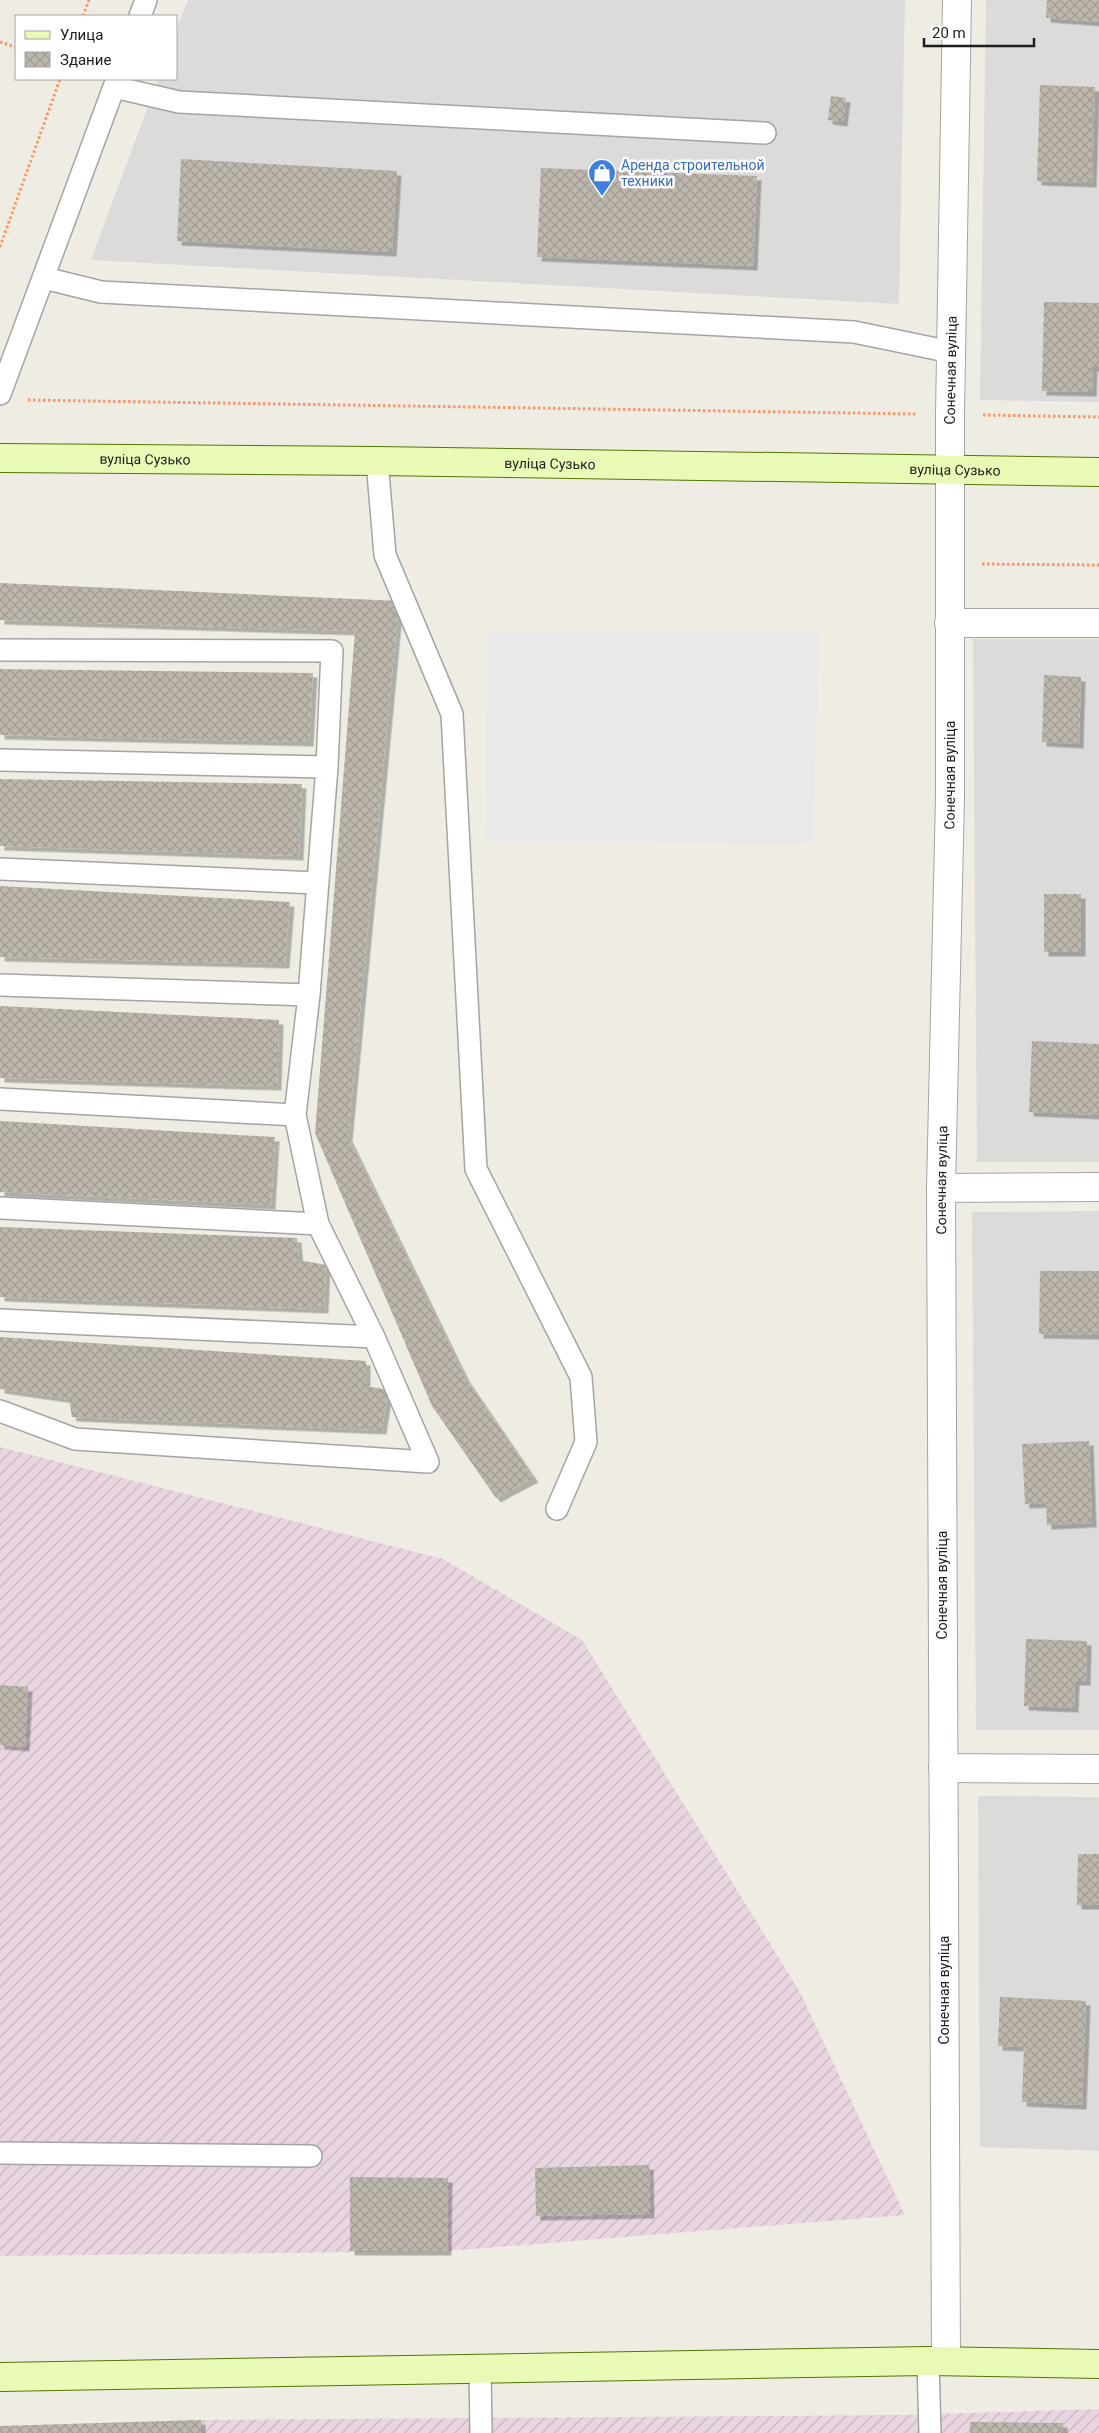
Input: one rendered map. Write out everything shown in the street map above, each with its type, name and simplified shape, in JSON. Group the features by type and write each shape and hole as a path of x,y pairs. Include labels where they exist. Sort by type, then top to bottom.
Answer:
{"street":[{"name":"Сонечная вуліца","path":"937,2361 943,1768 941,1188 950,797 950,415 957,0"},
{"name":"вуліца Сузько","path":"0,458 377,461 1099,472"},
{"path":"949,623 1099,623"},
{"path":"941,1188 1099,1187"},
{"path":"943,1768 1099,1769"},
{"path":"0,2377 937,2361 1099,2364"}],"lane":[{"path":"140,15 146,0"},
{"path":"10,397 44,278 116,83 179,102 765,133"},
{"path":"44,278 101,292 854,332 952,352"},
{"path":"377,461 385,555 452,714 476,1169 581,1377 586,1442 557,1509"},
{"path":"0,650 332,651 327,767 318,883 309,995 295,1115 318,1224 374,1337 428,1462 75,1439 0,1411"},
{"path":"0,760 327,767"},
{"path":"0,869 318,883"},
{"path":"0,985 309,995"},
{"path":"0,1099 295,1115"},
{"path":"0,1208 318,1224"},
{"path":"0,1320 374,1337"},
{"path":"0,2154 311,2156"},
{"path":"930,2433 937,2361"},
{"path":"480,2368 481,2433"}],"path":[{"path":"83,15 89,0"},
{"path":"0,42 15,47"},
{"path":"0,247 60,80"},
{"path":"10,397 1099,417"},
{"path":"949,563 1099,565"}],"shaded area":[{"path":"188,0 905,0 899,304 91,260 158,80 178,80 178,25"},
{"path":"986,0 1099,0 1099,402 980,400"},
{"path":"819,632 813,844 486,841 488,633"},
{"path":"973,639 1099,639 1099,1162 977,1162"},
{"path":"1099,1211 1099,1730 976,1730 972,1212"},
{"path":"0,1447 443,1559 582,1640 800,1992 905,2215 447,2251 0,2256"},
{"path":"978,1796 1099,1797 1099,2151 980,2147"},
{"path":"1099,2409 1099,2433 0,2433 0,2426 201,2420 904,2415"}],"building":[{"path":"1047,0 1099,0 1099,22 1046,18"},
{"path":"1040,85 1095,87 1092,183 1037,181"},
{"path":"831,96 846,98 843,122 828,120"},
{"path":"181,159 397,171 392,252 177,241"},
{"path":"541,168 757,176 753,266 537,257"},
{"path":"1044,302 1099,303 1099,367 1093,367 1092,392 1042,391"},
{"path":"0,583 399,601 348,1137 465,1377 534,1478 496,1498 432,1406 315,1133 355,631 0,620"},
{"path":"0,669 313,673 309,742 0,735"},
{"path":"1044,675 1081,677 1079,744 1042,742"},
{"path":"0,779 302,784 299,856 0,846"},
{"path":"0,886 290,902 285,964 0,957"},
{"path":"1044,894 1081,894 1081,952 1044,952"},
{"path":"0,1006 279,1020 277,1086 0,1078"},
{"path":"1032,1041 1099,1044 1099,1115 1029,1112"},
{"path":"0,1121 275,1137 271,1205 0,1192"},
{"path":"0,1227 297,1238 299,1260 326,1265 324,1309 0,1297"},
{"path":"1040,1271 1099,1271 1099,1335 1039,1334"},
{"path":"0,1337 366,1361 366,1386 388,1390 382,1430 72,1417 69,1399 0,1389"},
{"path":"1089,1441 1092,1523 1047,1525 1046,1503 1025,1504 1022,1444"},
{"path":"1026,1639 1087,1641 1086,1681 1075,1681 1074,1708 1024,1706"},
{"path":"0,1685 28,1687 25,1747 0,1745"},
{"path":"1078,1854 1099,1854 1099,1905 1077,1905"},
{"path":"1000,1997 1086,2001 1082,2105 1022,2102 1024,2047 998,2046"},
{"path":"649,2165 650,2214 536,2216 535,2168"},
{"path":"350,2177 448,2178 447,2251 350,2251"},
{"path":"201,2420 201,2433 0,2433 0,2426"},
{"path":"970,2422 1063,2423 1063,2433 970,2433"}],"place":[{"name":"Аренда строительной техники","path":"602,197"}]}
